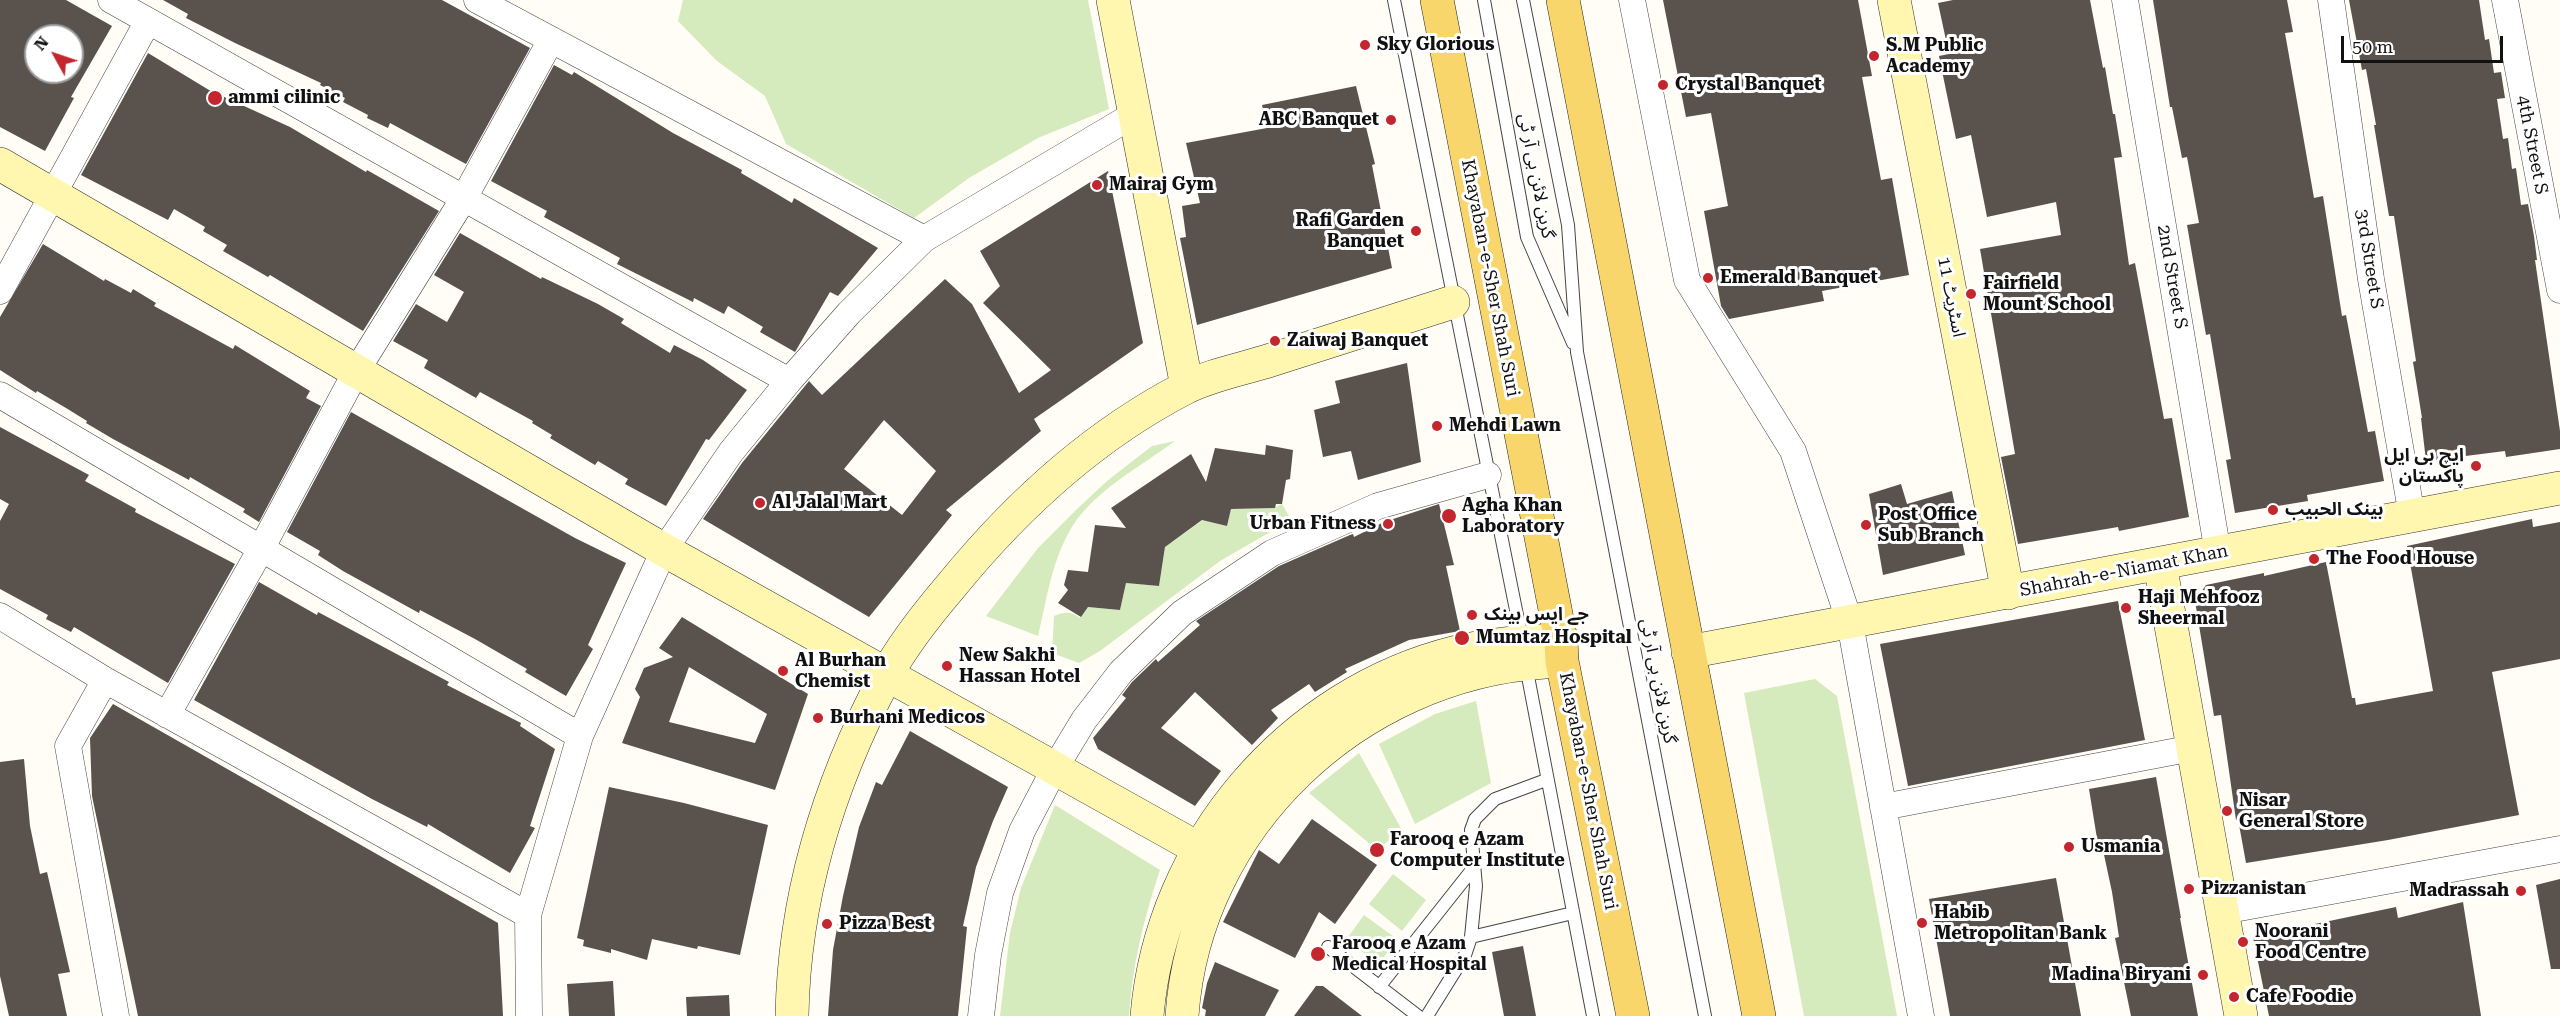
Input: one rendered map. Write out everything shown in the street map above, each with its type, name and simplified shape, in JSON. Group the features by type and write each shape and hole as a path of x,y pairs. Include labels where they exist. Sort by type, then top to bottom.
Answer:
{"main road":[{"name":"Khayaban-e-Sher Shah Suri","path":"1437,0 1633,1016"},
{"path":"1563,0 1759,1016"}],"street":[{"path":"111,0 789,381"},
{"path":"477,0 924,239"},
{"path":"1113,0 1187,387"},
{"path":"1632,0 1687,280 1793,452 1850,623 1921,1016"},
{"name":"اسٹریٹ 11","path":"1894,0 2008,593"},
{"name":"2nd Street S","path":"2126,0 2218,553"},
{"name":"3rd Street S","path":"2331,0 2372,279 2412,516"},
{"name":"4th Street S","path":"2505,0 2560,290"},
{"path":"0,291 148,21"},
{"path":"167,715 261,549 357,370 464,198 551,40"},
{"path":"529,1016 528,915 580,736 664,550 730,452 789,381 849,313 924,239 1135,114"},
{"path":"0,164 664,550 1226,864"},
{"path":"792,1016 799,925 818,838 843,771 886,674 930,612 988,542 1046,484 1112,430 1187,387 1453,302"},
{"path":"0,395 580,736"},
{"path":"981,1016 988,955 1000,893 1022,831 1055,768 1084,720 1122,672 1182,613 1272,553 1378,506 1488,475"},
{"name":"Shahrah-e-Niamat Khan","path":"1688,652 2560,488"},
{"path":"2160,564 2241,1016"},
{"path":"0,616 105,680 528,915"},
{"path":"1147,1016 1150,983 1168,914 1198,849 1236,794 1282,745 1335,705 1394,674 1446,656 1561,650"},
{"path":"1182,1016 1184,988 1200,925 1226,864 1268,802 1321,749 1383,707 1452,678 1524,652"},
{"path":"105,680 68,746 116,1016"},
{"path":"1883,807 2193,748"},
{"path":"2223,911 2560,849"}],"lane":[{"path":"1394,0 1524,652 1546,780 1593,1016"},
{"name":"گرین لائن بی آر ٹی","path":"1484,0 1527,237 1577,352"},
{"name":"گرین لائن بی آر ٹی","path":"1523,0 1568,225 1577,352 1705,1016"},
{"path":"1427,1016 1465,955 1471,937 1476,886 1471,830 1475,819 1495,799 1546,780"},
{"path":"1379,987 1474,866"},
{"path":"1471,937 1573,913"},
{"path":"1328,947 1418,1016"}],"green space":[{"path":"683,0 1088,0 1109,109 1038,138 969,178 914,218 786,144 765,96 717,61 678,21"},
{"path":"1175,441 1116,482 1077,519 1057,558 1038,636 986,616 1038,548 1107,481 1152,446"},
{"path":"1282,504 1291,520 1220,561 1100,651 1079,663 1052,653 1054,616 1067,613 1080,618 1088,607 1120,610 1126,583 1159,586 1166,542 1172,542 1203,520 1227,526 1231,509 1274,508"},
{"path":"1815,679 1837,696 1897,1016 1804,1016 1744,693"},
{"path":"1476,701 1491,783 1415,824 1379,744 1435,714"},
{"path":"1359,753 1402,830 1377,850 1309,793"},
{"path":"1055,805 1160,870 1140,942 1129,1016 1000,1016 1010,933 1021,888"},
{"path":"1393,874 1426,900 1402,931 1369,904"},
{"path":"1364,915 1397,939 1379,964 1346,940"}],"building":[{"path":"0,0 66,0 112,26 84,74 84,24 24,24 24,84 79,84 71,97 74,98 45,151 0,127"},
{"path":"163,0 442,0 530,48 466,164 390,123 388,128 367,118 368,115 343,102 345,98 320,85 321,83 186,18 188,14"},
{"path":"1663,0 1858,0 1872,76 1862,77 1881,180 1892,178 1909,275 1822,291 1824,301 1729,319 1721,306 1704,211 1728,206 1711,113 1686,117"},
{"path":"1953,0 2090,0 2122,157 2114,158 2129,265 2135,263 2164,419 2172,418 2189,517 2119,531 2118,527 2018,544 2001,457 2015,454 1980,249 2061,235 2056,202 1987,217 1971,135 1956,139 1939,56 1949,54 1938,3"},
{"path":"2153,0 2287,0 2293,32 2285,33 2314,198 2323,196 2342,316 2346,315 2368,432 2375,431 2384,481 2307,495 2308,501 2235,513 2226,460 2231,459 2210,334 2206,335 2187,225 2199,223 2187,157 2182,158 2172,107 2170,107"},
{"path":"2349,0 2479,0 2485,40 2489,39 2494,73 2501,72 2505,98 2497,99 2503,139 2508,138 2512,169 2516,168 2521,205 2528,204 2534,236 2537,260 2535,260 2560,431 2560,449 2506,457 2505,451 2426,461 2413,362 2416,361 2394,216 2389,216 2366,69 2362,70"},
{"path":"148,53 209,90 290,127 366,172 367,170 439,211 363,331 270,275 268,277 223,251 227,245 203,231 205,227 174,209 168,220 81,175"},
{"path":"554,65 572,75 574,72 673,133 742,170 741,173 792,203 794,198 878,248 838,296 830,292 795,352 760,332 763,327 728,306 724,314 694,298 693,302 617,264 620,258 544,217 547,211 491,181"},
{"path":"1356,86 1375,164 1372,165 1392,268 1197,325 1180,238 1186,237 1182,206 1200,203 1186,143 1267,128 1262,105"},
{"path":"1108,171 1143,343 1034,419 1041,431 946,510 952,515 869,617 703,519 742,463 809,381 822,395 945,279 972,304 1019,393 1051,370 983,303 1000,286 980,251","holes":["884,420 936,471 902,515 844,469"]},
{"path":"460,233 541,279 542,277 598,304 624,319 621,323 670,353 674,345 703,360 747,390 709,440 706,439 666,506 625,484 628,479 598,461 595,465 550,438 552,435 532,423 533,421 480,392 476,398 424,368 428,360 393,341 416,304 447,322 464,292 434,275"},
{"path":"43,244 104,281 105,279 131,293 133,289 156,303 154,306 233,349 235,345 310,391 306,398 321,406 259,522 243,512 245,509 190,477 189,480 113,439 66,408 37,391 36,393 0,370 0,317"},
{"path":"1407,363 1421,462 1358,480 1351,451 1323,457 1314,410 1340,403 1335,381"},
{"path":"351,412 575,538 626,563 588,645 593,649 566,696 525,672 527,669 475,639 420,610 419,613 343,571 318,555 320,551 287,532"},
{"path":"0,427 89,475 85,481 136,509 135,512 235,564 168,683 74,627 71,632 46,619 48,615 0,589 0,521 9,504 0,499"},
{"path":"1266,445 1293,450 1290,479 1286,480 1282,504 1276,504 1275,508 1231,509 1227,526 1202,520 1165,547 1159,586 1126,583 1120,610 1088,607 1081,617 1058,603 1068,590 1064,585 1068,570 1088,572 1095,525 1126,528 1111,508 1191,454 1206,482 1215,448 1265,455"},
{"path":"1901,484 1907,504 1952,491 1965,555 1883,575 1869,494"},
{"path":"1439,504 1454,565 1446,566 1460,631 1409,640 1345,669 1347,672 1315,692 1309,684 1271,710 1278,718 1252,745 1195,692 1161,728 1221,771 1195,806 1098,749 1093,738 1126,698 1122,695 1156,659 1158,662 1200,625 1196,621 1279,566 1350,535 1353,534 1354,537 1384,522"},
{"path":"2532,519 2533,527 2560,522 2560,659 2492,672 2519,815 2388,840 2246,863 2238,819 2236,820 2221,715 2214,716 2195,601 2206,585 2264,573 2264,576 2326,562 2352,698 2355,698 2356,705 2433,691 2407,546"},
{"path":"259,582 317,615 318,612 449,682 447,685 521,723 520,726 555,749 530,826 535,828 510,873 428,824 427,827 372,799 194,700"},
{"path":"2118,601 2145,740 1908,786 1880,644"},
{"path":"682,617 808,694 775,790 622,743 640,697 635,689 644,668 673,657 659,648","holes":["689,667 767,714 755,743 669,722"]},
{"path":"113,704 498,923 503,1016 138,1016 92,796 90,738"},
{"path":"910,731 1008,787 976,867 963,926 967,927 958,1016 828,1016 833,950 859,827 876,782 882,785"},
{"path":"24,759 30,826 40,874 47,872 70,972 58,974 67,1016 9,1016 0,976 0,762"},
{"path":"2156,777 2198,1016 2131,1016 2115,938 2119,937 2112,892 2103,850 2099,851 2089,789"},
{"path":"609,787 684,803 768,825 740,955 652,939 647,960 611,949 611,953 583,946 584,940 577,938"},
{"path":"1312,819 1377,865 1335,924 1319,912 1295,958 1223,922 1259,850 1279,864"},
{"path":"2056,878 2081,1016 1950,1016 1929,899"},
{"path":"2560,879 2560,969 2551,969 2536,885"},
{"path":"2463,902 2481,1016 2269,1016 2253,937 2396,907 2398,918"},
{"path":"1523,946 1536,1016 1504,1016 1492,952"},
{"path":"1215,962 1279,990 1265,1016 1205,1016 1206,1010 1202,1008 1207,983"},
{"path":"613,981 615,1016 569,1016 567,984"},
{"path":"1316,986 1323,986 1362,1016 1294,1016"},
{"path":"729,995 730,1016 687,1016 686,997"}],"place":[{"name":"Sky Glorious","path":"1365,45"},
{"name":"S.M Public Academy","path":"1874,56"},
{"name":"Crystal Banquet","path":"1663,85"},
{"name":"ammi cilinic","path":"215,98"},
{"name":"ABC Banquet","path":"1391,120"},
{"name":"Mairaj Gym","path":"1097,185"},
{"name":"Rafi Garden Banquet","path":"1416,231"},
{"name":"Emerald Banquet","path":"1708,278"},
{"name":"Fairfield Mount School","path":"1971,294"},
{"name":"Zaiwaj Banquet","path":"1275,341"},
{"name":"Mehdi Lawn","path":"1437,426"},
{"name":"ایچ بی ایل پاکستان","path":"2476,466"},
{"name":"Al Jalal Mart","path":"760,503"},
{"name":"بينک الحبيب","path":"2273,510"},
{"name":"Agha Khan Laboratory","path":"1449,516"},
{"name":"Urban Fitness","path":"1388,524"},
{"name":"Post Office Sub Branch","path":"1866,525"},
{"name":"The Food House","path":"2314,559"},
{"name":"Haji Mehfooz Sheermal","path":"2126,608"},
{"name":"جے ایس بینک","path":"1472,615"},
{"name":"Mumtaz Hospital","path":"1462,638"},
{"name":"New Sakhi Hassan Hotel","path":"947,666"},
{"name":"Al Burhan Chemist","path":"783,671"},
{"name":"Burhani Medicos","path":"818,718"},
{"name":"Nisar General Store","path":"2227,811"},
{"name":"Usmania","path":"2069,847"},
{"name":"Farooq e Azam Computer Institute","path":"1377,850"},
{"name":"Pizzanistan","path":"2189,889"},
{"name":"Madrassah","path":"2521,891"},
{"name":"Habib Metropolitan Bank","path":"1922,923"},
{"name":"Pizza Best","path":"827,924"},
{"name":"Noorani Food Centre","path":"2243,942"},
{"name":"Farooq e Azam Medical Hospital","path":"1318,954"},
{"name":"Madina Biryani","path":"2203,975"},
{"name":"Cafe Foodie","path":"2234,997"}]}
